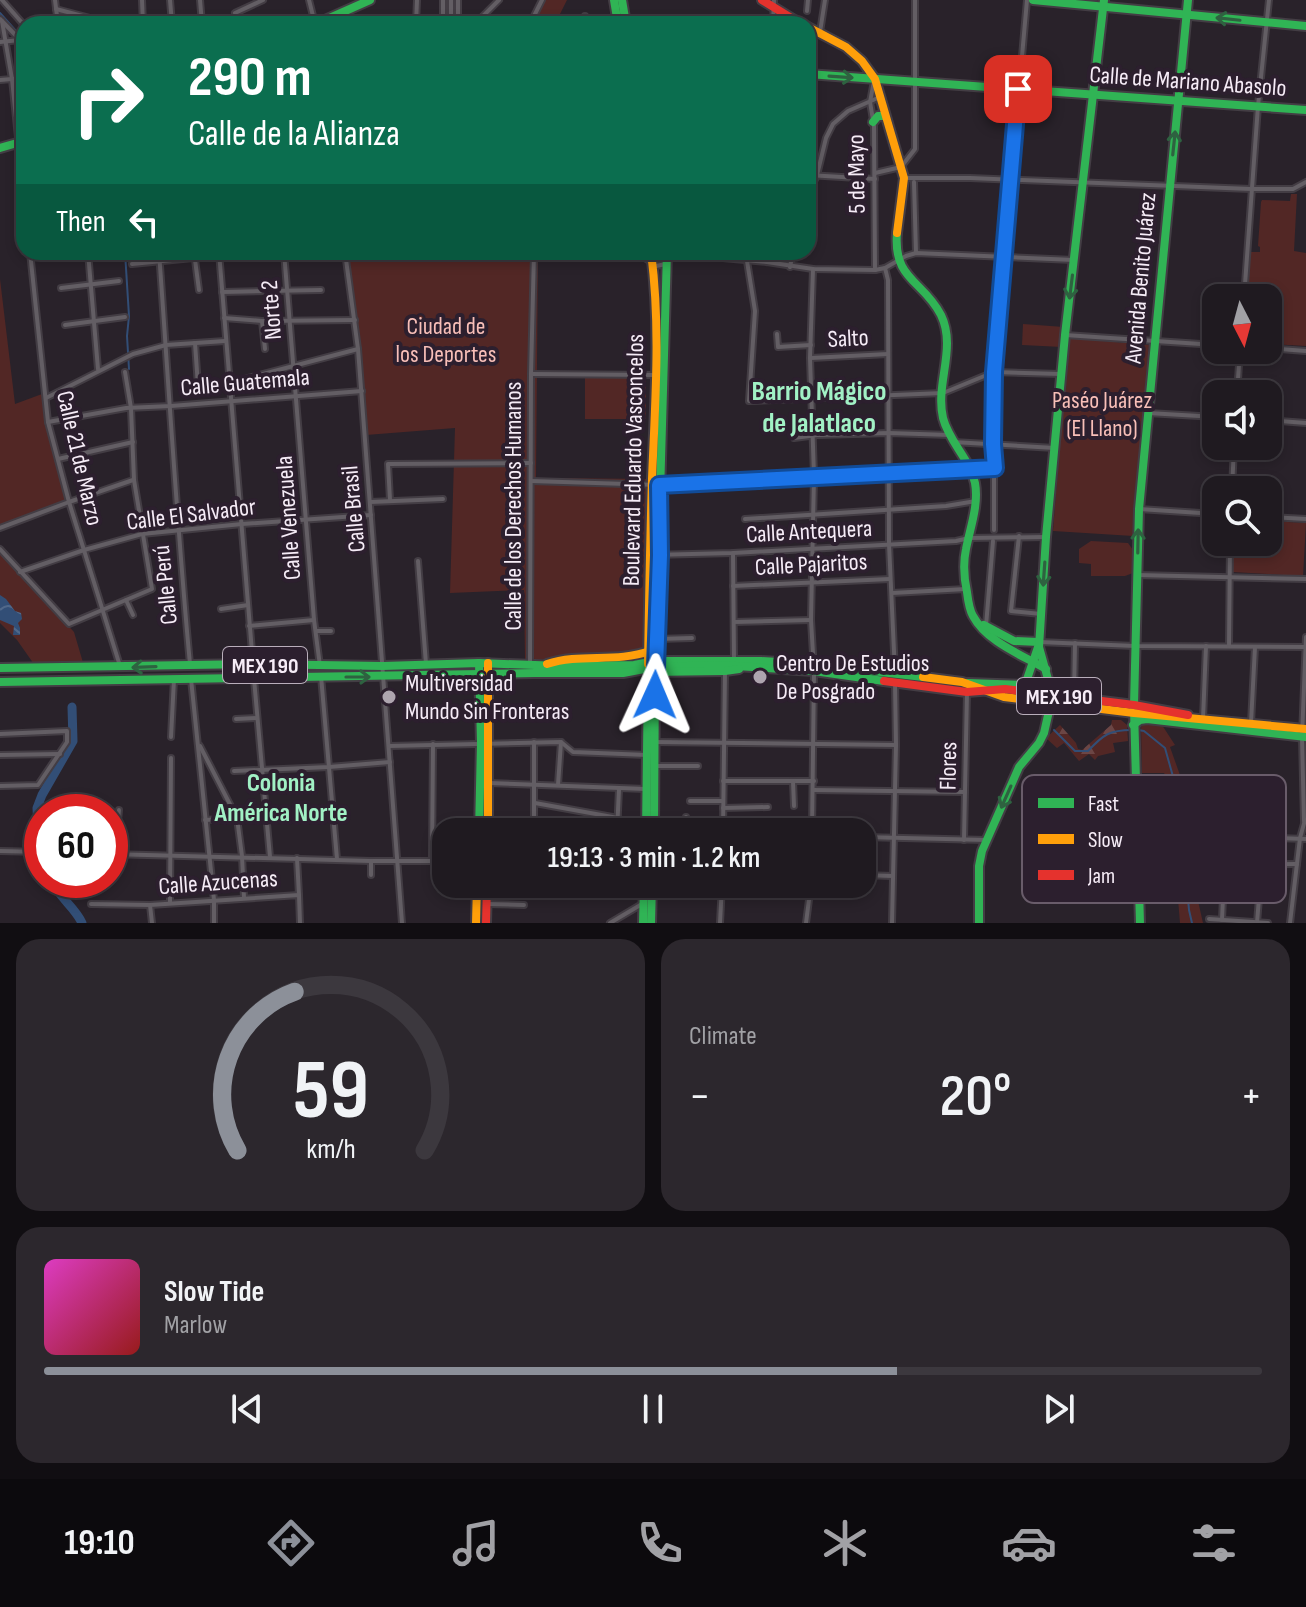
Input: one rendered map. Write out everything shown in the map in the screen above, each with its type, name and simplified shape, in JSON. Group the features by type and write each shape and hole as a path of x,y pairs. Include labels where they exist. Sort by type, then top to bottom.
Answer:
{"main road":[{"path":"334,16 370,0"},
{"path":"762,0 774,4 790,16"},
{"path":"1030,0 1104,3 1306,26"},
{"name":"Avenida Benito Juárez","path":"1135,775 1139,509 1188,0"},
{"path":"967,688 1025,685 1039,645 1061,374 1104,3"},
{"path":"816,30 853,52 875,79 904,178 905,191 896,248 898,262 935,306 944,323 948,352 943,415 976,486 965,556 970,608 986,630 1046,669"},
{"name":"Calle de Mariano Abasolo","path":"816,75 1306,110"},
{"path":"873,122 878,116 885,117"},
{"name":"Boulevard Eduardo Vasconcelos","path":"652,260 660,375"},
{"name":"Boulevard Eduardo Vasconcelos","path":"653,759 656,485 667,260"},
{"name":"Boulevard Eduardo Vasconcelos","path":"654,646 655,555"},
{"path":"986,630 1014,641 1039,645"},
{"path":"979,923 982,851 1019,767 1039,743 1047,724 1051,699 1039,645"},
{"path":"520,673 559,659 628,658 654,646"},
{"name":"MEX 190","path":"0,682 616,673 734,660 761,661 985,690 1004,697 1051,699 1251,723 1304,733"},
{"path":"652,668 725,671 761,661"},
{"path":"480,818 485,743 484,663"},
{"name":"MEX 190","path":"0,668 484,663 652,668 813,668"},
{"name":"MEX 190","path":"1051,699 1074,698 1134,709"},
{"path":"1133,730 1140,720 1147,719 1304,733"},
{"path":"1203,719 1213,727"},
{"path":"485,743 488,818"},
{"path":"647,818 653,759"},
{"path":"653,759 654,818"},
{"path":"476,923 477,898"},
{"path":"486,898 486,923"},
{"path":"643,923 644,898"},
{"path":"651,923 652,898"},
{"name":"Avenida Benito Juárez","path":"1139,903 1140,923"}],"street":[{"path":"2,0 16,16"},
{"path":"55,0 57,16"},
{"path":"235,13 263,0"},
{"path":"483,16 499,0"},
{"path":"807,11 808,0"},
{"path":"820,32 825,0"},
{"path":"880,97 848,111 833,124 826,138 817,175 875,176 901,167 915,149 915,0"},
{"path":"994,530 994,372 1018,89 1030,0"},
{"path":"1245,284 1269,0"},
{"path":"56,9 83,16"},
{"path":"1,20 16,104"},
{"path":"1,20 16,36"},
{"path":"0,42 16,42"},
{"path":"0,80 16,79"},
{"name":"5 de Mayo","path":"875,79 870,102 875,176 875,270"},
{"path":"904,178 1251,189 1293,189 1306,182"},
{"path":"914,182 916,253"},
{"path":"741,260 813,269 875,270 916,253 1074,260"},
{"name":"Calle 21 de Marzo","path":"31,260 48,422 69,502 120,667"},
{"path":"89,260 99,370"},
{"path":"132,264 183,260"},
{"path":"195,260 199,290"},
{"path":"219,260 253,664"},
{"name":"Norte 2","path":"285,260 293,366"},
{"name":"Calle Brasil","path":"346,260 362,391 384,677"},
{"name":"Calle de los Derechos Humanos","path":"530,664 534,260"},
{"path":"647,260 659,266 667,264"},
{"path":"790,267 791,260"},
{"path":"747,261 755,311 749,401 943,393 994,372 1061,374"},
{"name":"Calle Perú","path":"160,262 178,530 191,665"},
{"path":"885,268 888,280 888,509 896,745 892,923"},
{"path":"812,818 811,582 814,476 810,358 813,269"},
{"path":"61,288 119,281"},
{"path":"222,292 321,290"},
{"path":"65,325 125,317"},
{"path":"224,318 262,321 355,320"},
{"path":"262,321 265,349"},
{"path":"777,334 778,347 811,345"},
{"path":"1065,335 1202,344"},
{"path":"46,398 126,357 166,345 225,341"},
{"path":"195,343 198,386"},
{"path":"229,383 358,349"},
{"path":"1282,349 1306,351"},
{"name":"Salto","path":"810,358 888,354"},
{"name":"Calle Venezuela","path":"293,366 320,666"},
{"path":"0,549 69,624 152,589 134,480 131,408 125,372"},
{"path":"531,374 660,375"},
{"name":"Calle Guatemala","path":"48,422 126,408 362,391"},
{"path":"1148,413 1202,416"},
{"path":"1282,421 1306,423"},
{"path":"794,438 889,433 1055,448"},
{"path":"58,459 133,442"},
{"path":"390,500 388,464 531,463"},
{"path":"531,481 656,485 995,468"},
{"path":"0,528 134,480"},
{"path":"370,502 443,499"},
{"path":"745,519 946,506 976,501"},
{"path":"1139,509 1202,513"},
{"name":"Calle El Salvador","path":"20,572 142,534 371,515"},
{"path":"1282,518 1306,519"},
{"path":"1019,536 1011,611 1041,614"},
{"name":"Calle Antequera","path":"655,555 969,538 1046,537"},
{"path":"986,630 993,541"},
{"path":"733,553 734,660"},
{"path":"1229,646 1230,556"},
{"path":"418,561 426,664"},
{"path":"1137,575 1306,579"},
{"name":"Calle Pajaritos","path":"733,586 890,579"},
{"path":"892,593 966,588"},
{"path":"126,600 133,615"},
{"path":"221,609 248,605"},
{"path":"249,626 314,620"},
{"path":"734,622 811,620"},
{"path":"316,631 331,631"},
{"path":"1290,923 1304,822 1306,637"},
{"path":"654,646 692,638"},
{"path":"1074,698 1075,643"},
{"path":"1039,645 1306,647"},
{"path":"1203,719 1206,646"},
{"path":"1251,723 1255,647"},
{"path":"723,818 725,671"},
{"path":"321,676 337,859"},
{"path":"254,677 270,857"},
{"path":"384,677 402,923"},
{"path":"171,737 174,678"},
{"path":"191,678 214,923"},
{"name":"Flores","path":"964,840 967,688"},
{"path":"236,719 257,718"},
{"path":"0,734 67,731 67,742 38,785 0,786"},
{"path":"198,741 237,818 244,898"},
{"path":"534,742 534,818"},
{"path":"389,746 561,742 573,752 698,766"},
{"path":"558,785 561,742"},
{"path":"652,742 896,745"},
{"path":"432,818 433,744"},
{"path":"0,755 60,754"},
{"path":"170,903 171,758"},
{"path":"234,771 390,762"},
{"path":"723,781 814,781"},
{"path":"793,781 794,806"},
{"path":"489,783 648,789"},
{"path":"535,803 618,818 619,789"},
{"path":"813,790 965,792"},
{"path":"690,801 723,801"},
{"path":"723,808 768,807"},
{"path":"205,820 237,818"},
{"path":"1304,822 1306,832"},
{"path":"876,837 987,840"},
{"path":"0,851 24,852"},
{"path":"128,854 432,861"},
{"name":"Calle Azucenas","path":"297,858 300,923"},
{"path":"371,861 371,875"},
{"path":"1286,864 1297,864"},
{"path":"876,875 893,876"},
{"name":"Calle Azucenas","path":"91,904 150,905 299,895"},
{"path":"720,923 721,898"},
{"path":"806,923 809,898"},
{"path":"610,923 644,903"},
{"path":"1222,920 1223,903"},
{"path":"1257,923 1259,903"},
{"path":"486,904 524,905"},
{"path":"150,905 152,923"},
{"path":"1209,919 1268,923"}],"green space":[{"path":"541,0 567,0 559,16 533,16"},
{"path":"1291,194 1297,194 1294,251 1306,253 1306,346 1282,345 1282,284 1248,284 1250,252 1260,252 1262,200 1290,201"},
{"name":"Ciudad de los Deportes","path":"350,260 538,260 536,478 655,479 646,657 525,660 524,590 450,593 455,428 366,435"},
{"path":"0,279 15,404 42,394 68,505 0,528"},
{"path":"1023,324 1064,327 1062,347 1022,345"},
{"name":"Paséo Juárez (El Llano)","path":"1068,338 1149,345 1133,536 1053,531"},
{"path":"585,377 646,378 646,419 585,419"},
{"path":"1282,522 1306,523 1303,576 1232,572 1233,556 1282,556"},
{"path":"1091,541 1128,543 1133,550 1133,573 1125,576 1091,576 1091,564 1079,563 1079,549"},
{"path":"0,553 74,632 84,666 36,667 0,623"},
{"path":"1112,720 1121,720 1127,725 1128,741 1113,743 1115,752 1098,756 1095,760 1089,754 1079,761 1064,743 1057,748 1046,738 1060,725 1082,750 1111,725"},
{"path":"1142,724 1162,725 1175,745 1170,747 1180,775 1142,773"},
{"path":"1178,903 1198,903 1203,923 1180,923"}],"water":[{"path":"0,595 21,613 22,619 18,623 20,635 13,635 14,626 0,620"}],"waterway":[{"path":"0,13 16,31"},
{"path":"126,260 129,369"},
{"path":"43,794 73,741 72,707"},
{"path":"1054,730 1075,751 1088,751 1112,732 1132,730"},
{"path":"1138,730 1144,731 1165,748 1173,775"},
{"path":"64,898 82,923"},
{"path":"1188,903 1192,923"}],"traffic: fast":[{"path":"334,16 370,0"},
{"path":"614,0 617,16"},
{"path":"622,0 625,16"},
{"path":"1033,0 1306,26"},
{"path":"979,923 982,851 1019,767 1044,733 1051,702 1051,690 1039,647 1046,537 1065,335 1104,0"},
{"path":"1134,705 1139,509 1188,0"},
{"path":"816,75 1306,110"},
{"path":"873,122 878,116 885,116"},
{"path":"0,148 16,143"},
{"path":"897,233 897,249 904,270 934,303 945,328 947,353 941,405 943,418 972,474 976,491 964,565 973,616 996,641 1046,669"},
{"path":"654,818 655,667 667,260"},
{"path":"984,625 1014,641 1039,642"},
{"path":"968,683 1025,685 1038,647"},
{"path":"0,668 479,663 561,666 634,665 655,661 761,661 923,677"},
{"path":"479,663 479,818"},
{"path":"0,682 623,673 655,667 720,665 814,671 884,681"},
{"path":"646,818 648,672 739,669"},
{"path":"1134,709 1136,775"},
{"path":"1133,725 1147,719 1306,737"},
{"path":"643,923 644,898"},
{"path":"651,923 652,898"},
{"path":"1139,903 1140,923"}],"traffic: slow":[{"path":"816,31 846,47 862,61 875,79 904,178 897,233"},
{"path":"648,664 656,366 652,260"},
{"path":"547,664 573,659 624,657 650,651"},
{"path":"488,663 488,818"},
{"path":"923,677 962,682 1004,697 1306,729"},
{"path":"476,923 477,898"}],"traffic: jam":[{"path":"762,0 788,16"},
{"path":"884,681 967,692 1005,689 1188,715"},
{"path":"486,923 487,898"}],"place":[{"name":"Centro De Estudios De Posgrado","path":"760,677"},
{"name":"Multiversidad Mundo Sin Fronteras","path":"389,697"}],"district":[{"name":"Barrio Mágico de Jalatlaco","path":"819,406"},
{"name":"Colonia América Norte","path":"281,797"}],"route":[{"path":"655,695 659,485 995,468 994,372 1018,89"}]}
